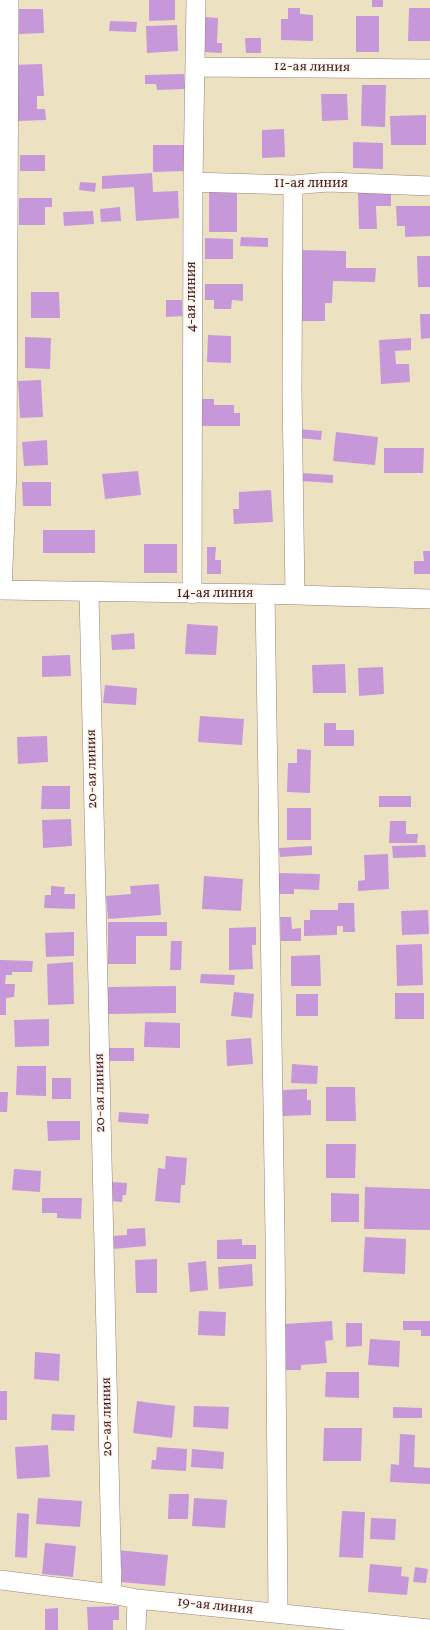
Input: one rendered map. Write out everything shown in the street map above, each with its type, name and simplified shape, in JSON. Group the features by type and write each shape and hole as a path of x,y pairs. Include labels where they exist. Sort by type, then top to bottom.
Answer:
{"street":[{"path":"1,590 7,462 9,0"},
{"name":"4-ая линия","path":"192,594 193,182 196,0"},
{"name":"12-ая линия","path":"195,67 430,70"},
{"name":"11-ая линия","path":"193,182 293,184 328,182 430,186"},
{"path":"293,184 292,390 295,595"},
{"name":"14-ая линия","path":"1,590 89,593 265,594 430,599"},
{"name":"20-ая линия","path":"89,593 112,1594"},
{"path":"265,594 275,1226 278,1613"},
{"name":"19-ая линия","path":"0,1580 112,1594 137,1599 278,1613 302,1623 430,1629"},
{"path":"136,1630 137,1599"}],"building":[{"path":"149,0 175,0 175,20 149,21"},
{"path":"372,0 383,0 383,7 372,7"},
{"path":"288,8 300,8 300,14 313,15 313,41 281,40 281,19 288,19"},
{"path":"409,8 430,8 430,41 408,41"},
{"path":"19,9 43,9 44,33 19,34"},
{"path":"356,16 379,16 379,52 356,52"},
{"path":"205,17 218,18 217,43 222,43 222,53 203,52"},
{"path":"110,21 137,22 136,32 109,31"},
{"path":"177,25 178,51 147,53 146,26"},
{"path":"245,38 261,38 261,53 246,53"},
{"path":"42,64 44,96 37,96 37,109 45,109 46,120 17,121 14,65"},
{"path":"184,74 185,89 157,90 156,84 145,84 145,75"},
{"path":"362,85 386,85 385,127 361,126"},
{"path":"321,94 347,94 348,120 322,121"},
{"path":"426,115 426,145 391,145 390,116"},
{"path":"284,129 285,157 262,158 262,130"},
{"path":"353,142 383,143 383,169 353,168"},
{"path":"153,145 184,145 184,171 153,172"},
{"path":"20,155 45,155 45,171 20,171"},
{"path":"152,173 153,192 178,191 179,218 136,221 134,187 102,189 102,176"},
{"path":"80,182 96,183 95,192 79,190"},
{"path":"209,187 237,187 237,232 209,232"},
{"path":"391,191 391,206 376,206 377,229 359,229 358,192"},
{"path":"19,198 52,198 52,207 45,207 45,225 19,225"},
{"path":"396,206 430,206 430,236 405,237 405,226 397,226"},
{"path":"120,207 121,221 101,222 100,209"},
{"path":"93,211 94,224 64,226 63,212"},
{"path":"241,237 268,238 268,247 240,246"},
{"path":"205,238 233,239 233,259 205,259"},
{"path":"299,250 346,251 346,268 376,268 375,282 333,281 332,303 325,303 325,321 298,321"},
{"path":"417,256 430,256 430,287 418,287"},
{"path":"205,284 243,284 243,301 232,300 231,309 214,309 214,300 205,300"},
{"path":"31,292 59,292 60,318 31,318"},
{"path":"166,300 182,300 182,316 166,317"},
{"path":"420,314 430,314 430,338 421,339"},
{"path":"208,335 231,336 231,363 207,362"},
{"path":"25,337 51,338 50,369 25,368"},
{"path":"411,338 411,350 395,351 396,364 409,364 410,382 381,384 379,340"},
{"path":"41,380 43,417 20,418 18,381"},
{"path":"201,399 214,399 214,405 234,405 234,413 240,413 240,426 201,426"},
{"path":"298,429 322,431 321,440 297,438"},
{"path":"336,432 378,437 375,465 333,461"},
{"path":"47,440 48,465 24,466 22,442"},
{"path":"384,448 424,448 423,473 384,473"},
{"path":"138,471 141,495 105,499 102,474"},
{"path":"302,473 333,475 333,483 301,481"},
{"path":"22,482 51,482 51,506 23,506"},
{"path":"271,490 273,522 234,524 233,509 239,509 239,492"},
{"path":"43,530 95,530 95,553 43,553"},
{"path":"144,544 177,544 177,573 144,573"},
{"path":"207,547 216,547 215,560 221,560 221,574 207,574"},
{"path":"423,551 430,551 430,574 414,574 414,561 424,561"},
{"path":"187,624 218,626 216,655 185,654"},
{"path":"134,633 135,649 112,650 111,635"},
{"path":"70,655 71,676 42,677 42,656"},
{"path":"345,664 346,693 313,693 312,665"},
{"path":"383,667 384,694 359,696 358,668"},
{"path":"105,685 137,688 136,705 103,703"},
{"path":"200,716 244,719 242,745 198,742"},
{"path":"324,723 336,723 336,730 354,730 354,746 324,746"},
{"path":"47,736 48,762 18,764 17,737"},
{"path":"297,749 311,750 310,793 287,792 288,763 297,763"},
{"path":"42,786 70,786 70,809 41,809"},
{"path":"379,796 411,796 411,807 379,807"},
{"path":"287,808 311,808 311,840 287,840"},
{"path":"71,819 72,846 43,848 42,820"},
{"path":"390,821 406,821 406,834 418,834 417,843 389,843"},
{"path":"425,845 426,857 393,858 392,846"},
{"path":"312,846 312,855 280,857 279,848"},
{"path":"388,854 389,889 358,891 358,881 365,880 364,855"},
{"path":"279,873 320,874 319,890 294,889 294,894 279,894"},
{"path":"204,876 243,879 241,911 202,909"},
{"path":"159,884 161,915 108,919 106,896 131,894 130,886"},
{"path":"51,886 65,887 64,894 75,894 75,909 44,908 45,895 51,895"},
{"path":"338,903 354,903 355,932 343,932 343,926 337,926 337,935 304,936 304,920 310,920 310,910 338,910"},
{"path":"428,910 429,934 402,935 401,911"},
{"path":"280,917 291,917 292,929 301,928 301,941 281,941"},
{"path":"108,922 167,922 167,936 136,936 136,964 108,964"},
{"path":"256,927 256,945 252,945 253,969 229,970 229,928"},
{"path":"74,932 74,956 46,957 45,933"},
{"path":"171,941 182,941 181,970 170,970"},
{"path":"422,944 423,985 397,986 396,945"},
{"path":"320,955 321,986 291,986 291,956"},
{"path":"0,960 33,961 32,972 12,972 12,975 6,975 5,984 15,984 14,997 6,998 6,1015 0,1015"},
{"path":"73,962 74,1004 48,1005 47,964"},
{"path":"201,974 235,975 234,985 200,983"},
{"path":"176,986 176,1013 108,1014 107,987"},
{"path":"234,992 254,994 252,1018 231,1016"},
{"path":"395,993 424,993 424,1019 395,1019"},
{"path":"296,994 318,994 318,1016 296,1016"},
{"path":"49,1019 49,1046 15,1047 14,1020"},
{"path":"145,1022 180,1023 180,1048 144,1047"},
{"path":"251,1038 253,1064 227,1066 226,1040"},
{"path":"108,1048 134,1048 134,1061 109,1061"},
{"path":"292,1064 318,1066 317,1084 291,1083"},
{"path":"17,1066 46,1066 46,1096 16,1095"},
{"path":"52,1078 71,1078 71,1099 52,1099"},
{"path":"326,1087 355,1087 356,1121 326,1121"},
{"path":"307,1089 307,1100 311,1100 311,1115 283,1116 283,1090"},
{"path":"0,1092 8,1092 7,1112 0,1112"},
{"path":"119,1112 149,1114 148,1124 118,1122"},
{"path":"47,1121 80,1121 80,1140 48,1141"},
{"path":"326,1144 356,1144 355,1178 326,1178"},
{"path":"166,1156 187,1158 185,1185 181,1185 180,1203 155,1201 158,1168 165,1169"},
{"path":"14,1169 41,1171 40,1192 12,1190"},
{"path":"111,1182 127,1183 126,1195 123,1195 122,1202 110,1201"},
{"path":"365,1187 430,1189 430,1230 364,1229"},
{"path":"331,1193 359,1194 359,1222 331,1222"},
{"path":"42,1198 82,1198 81,1219 57,1218 57,1213 42,1213"},
{"path":"145,1228 146,1246 113,1249 112,1236 127,1235 127,1229"},
{"path":"365,1237 406,1239 405,1274 363,1272"},
{"path":"242,1239 242,1245 256,1245 256,1259 217,1259 217,1240"},
{"path":"157,1259 157,1293 136,1293 135,1260"},
{"path":"206,1261 208,1290 190,1292 188,1263"},
{"path":"252,1264 253,1286 219,1289 218,1267"},
{"path":"199,1311 226,1312 225,1336 198,1335"},
{"path":"332,1321 333,1340 325,1341 327,1363 301,1365 301,1370 286,1370 284,1324"},
{"path":"403,1321 430,1321 430,1336 421,1336 421,1330 403,1330"},
{"path":"346,1323 362,1323 362,1346 346,1347"},
{"path":"370,1339 400,1341 399,1367 368,1365"},
{"path":"35,1352 60,1354 59,1381 34,1379"},
{"path":"326,1372 359,1372 359,1398 325,1397"},
{"path":"0,1391 7,1391 7,1420 0,1420"},
{"path":"137,1401 175,1406 172,1438 133,1433"},
{"path":"194,1406 229,1407 228,1429 193,1427"},
{"path":"393,1407 422,1408 422,1418 393,1418"},
{"path":"52,1414 75,1415 74,1431 51,1430"},
{"path":"324,1428 362,1428 361,1461 323,1461"},
{"path":"400,1434 415,1435 414,1467 430,1468 430,1484 390,1482 391,1464 399,1465"},
{"path":"48,1445 50,1477 17,1479 15,1447"},
{"path":"157,1447 187,1449 186,1471 151,1469 152,1460 156,1460"},
{"path":"192,1449 224,1452 223,1469 191,1467"},
{"path":"169,1494 189,1494 188,1519 168,1519"},
{"path":"38,1498 82,1501 80,1527 36,1524"},
{"path":"194,1498 227,1500 225,1528 192,1526"},
{"path":"342,1511 365,1512 363,1558 339,1557"},
{"path":"17,1513 29,1514 27,1558 15,1557"},
{"path":"371,1518 396,1519 395,1540 370,1539"},
{"path":"45,1543 76,1546 73,1577 42,1574"},
{"path":"117,1550 168,1555 165,1586 121,1582 122,1569 116,1568"},
{"path":"370,1564 402,1567 401,1576 409,1577 407,1595 368,1592"},
{"path":"415,1567 428,1569 426,1583 413,1582"},
{"path":"119,1606 119,1620 113,1620 113,1630 88,1630 87,1607"},
{"path":"58,1608 58,1630 45,1630 45,1609"}]}
